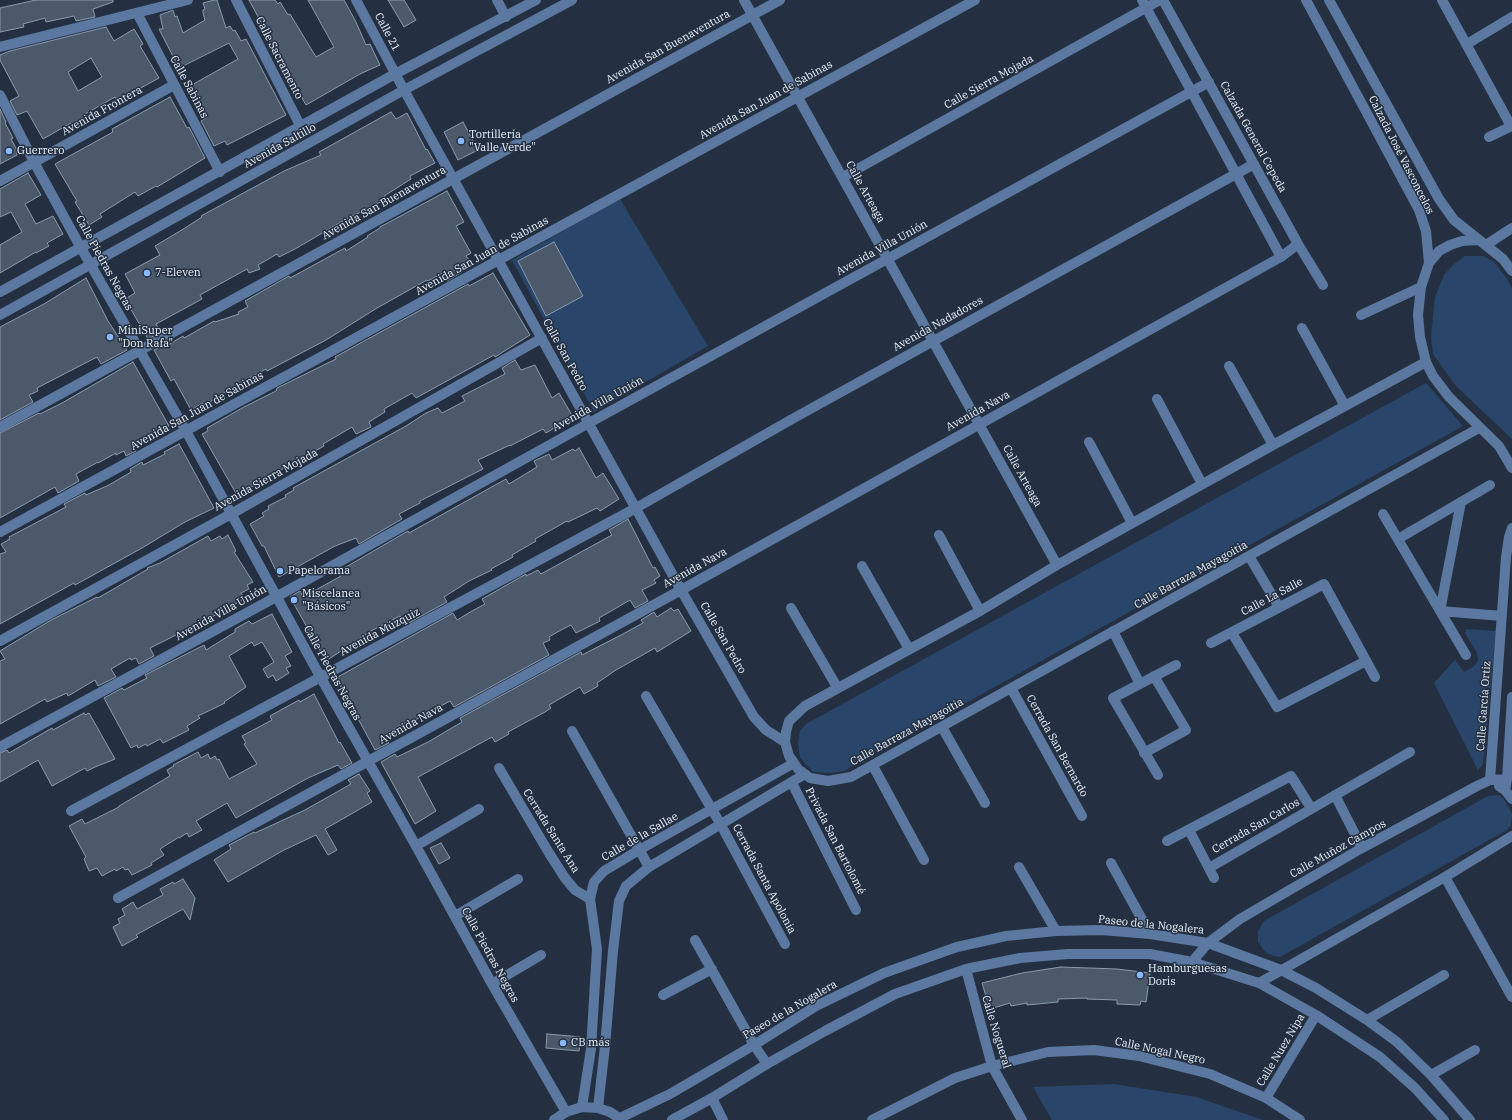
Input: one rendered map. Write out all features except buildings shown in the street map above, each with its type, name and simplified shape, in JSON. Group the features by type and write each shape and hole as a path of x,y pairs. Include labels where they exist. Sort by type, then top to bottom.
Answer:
{"street":[{"path":"0,47 188,0"},
{"name":"Calle Sacramento","path":"236,0 301,127"},
{"name":"Calle 21","path":"356,0 395,74"},
{"path":"498,0 506,17"},
{"name":"Avenida Saltillo","path":"0,292 220,172 395,74 536,0"},
{"name":"Avenida Saltillo","path":"0,315 404,90 572,0"},
{"name":"Calle Arteaga","path":"744,0 1057,564"},
{"name":"Avenida San Buenaventura","path":"0,427 780,0"},
{"name":"Avenida San Juan de Sabinas","path":"0,532 975,0"},
{"name":"Calle Sierra Mojada","path":"843,177 1144,4 1160,0"},
{"name":"Calzada General Cepeda","path":"1163,0 1298,244 1323,285"},
{"name":"Calzada José Vasconcelos","path":"1306,0 1418,210 1426,231 1429,263 1421,287 1418,315 1420,337 1426,362 1433,376 1449,396 1479,428 1499,446 1512,466"},
{"name":"Calzada José Vasconcelos","path":"1329,0 1439,199 1454,220 1503,259 1512,271"},
{"path":"1442,0 1511,126 1489,137"},
{"path":"1144,4 1281,257"},
{"name":"Calle Sabinas","path":"137,13 220,172"},
{"path":"1467,44 1512,17"},
{"name":"Calle San Pedro","path":"395,74 681,590 754,717 766,730 785,742"},
{"name":"Avenida Villa Unión","path":"0,747 276,597 588,423 1209,82"},
{"name":"Avenida Frontera","path":"0,181 174,85"},
{"name":"Calle Piedras Negras","path":"0,95 34,162 81,248 186,431 320,678 416,846 492,984 566,1112"},
{"name":"Avenida Nadadores","path":"636,508 794,418 1254,164"},
{"path":"1429,263 1439,251 1450,245 1462,242 1482,242 1512,228"},
{"name":"Avenida Nava","path":"118,898 681,590 1281,257 1298,244"},
{"path":"1361,315 1421,287"},
{"path":"1302,328 1346,406"},
{"name":"Avenida Sierra Mojada","path":"0,640 231,514 542,338"},
{"path":"785,742 789,722 805,706 837,687 980,611 1057,564 1426,362"},
{"path":"1229,366 1273,445"},
{"path":"1157,399 1202,484"},
{"name":"Calle Barraza Mayagoitia","path":"785,742 789,756 794,764 810,778 828,781 851,777 1479,428"},
{"path":"1089,442 1132,523"},
{"path":"1398,539 1490,486"},
{"path":"1440,611 1461,502"},
{"name":"Avenida Múzquiz","path":"71,811 636,508"},
{"path":"1383,514 1466,655"},
{"name":"Calle García Ortiz","path":"1490,780 1506,557 1512,528"},
{"path":"939,536 980,611"},
{"path":"1249,556 1279,607"},
{"path":"862,566 909,649"},
{"name":"Calle La Salle","path":"1211,643 1324,584 1366,661"},
{"path":"791,608 837,687"},
{"path":"1440,611 1502,616"},
{"path":"1113,631 1140,684"},
{"path":"1232,632 1277,707 1366,661 1375,677"},
{"path":"1158,775 1113,698 1176,665"},
{"path":"1144,753 1186,730 1154,676"},
{"name":"Cerrada San Bernardo","path":"1011,688 1082,816"},
{"name":"Cerrada Santa Apolonia","path":"646,696 721,825 786,944"},
{"path":"1505,790 1512,697"},
{"path":"942,727 985,803"},
{"path":"572,731 649,867"},
{"name":"Cerrada San Carlos","path":"1189,830 1208,868 1410,752"},
{"name":"Calle de la Sallae","path":"582,1107 591,1048 597,949 590,899 594,882 604,871 639,850 794,764"},
{"path":"873,766 924,860"},
{"name":"Cerrada Santa Ana","path":"499,768 548,852 565,878 575,890 590,899"},
{"path":"598,1108 619,901 626,886 649,867 805,774"},
{"name":"Cerrada San Carlos","path":"1167,841 1291,776 1311,808"},
{"name":"Calle Muñoz Campos","path":"1192,962 1208,943 1240,919 1362,848 1477,786 1490,780 1507,779"},
{"path":"1490,780 1505,790 1512,799"},
{"name":"Privada San Bartolomé","path":"792,783 856,910"},
{"path":"1335,795 1362,848"},
{"path":"416,846 479,809"},
{"path":"1259,984 1445,877 1512,836"},
{"path":"1110,863 1150,934"},
{"path":"1019,867 1056,931"},
{"path":"1208,868 1214,878"},
{"path":"1445,877 1512,997"},
{"path":"455,916 518,879"},
{"name":"Paseo de la Nogalera","path":"621,1119 670,1094 754,1045 816,1006 884,973 957,947 1006,936 1056,931 1101,930 1150,934 1208,943 1281,970 1316,988 1367,1020 1397,1042 1431,1075 1470,1120"},
{"path":"695,940 754,1045 767,1064"},
{"path":"597,949 613,951"},
{"path":"672,1120 825,1031 895,994 966,969 1020,958 1068,954 1150,954 1192,962 1259,984 1316,1014 1380,1057 1415,1088 1444,1120"},
{"path":"492,984 541,955"},
{"name":"Calle Nogueral","path":"966,969 992,1066 1022,1120"},
{"path":"663,995 712,970"},
{"path":"1367,1020 1444,975"},
{"name":"Calle Nuez Nipa","path":"1266,1098 1316,1014"},
{"name":"Calle Nogal Negro","path":"872,1120 955,1078 992,1066 1048,1052 1094,1050 1139,1056 1210,1074 1266,1098 1300,1120"},
{"path":"1431,1075 1475,1050"},
{"path":"712,1098 723,1120"},
{"path":"554,1120 566,1112 582,1107 598,1108 610,1112 621,1119"}],"shaded area":[{"path":"620,199 708,346 594,412 512,260"},
{"path":"1465,256 1483,256 1494,262 1512,288 1512,439 1456,386 1433,354 1431,337 1435,297 1444,275 1453,265"},
{"path":"1426,383 1463,426 844,771 830,773 814,772 800,757 798,743 800,731 806,724"},
{"path":"1466,629 1496,631 1483,764 1478,770 1434,683 1455,660 1464,672 1477,663 1477,653 1465,633"},
{"path":"1498,795 1504,799 1512,814 1511,825 1507,830 1280,957 1266,953 1258,942 1258,931 1264,921 1488,796"},
{"path":"1114,1084 1196,1097 1263,1120 1052,1120 1033,1087"}],"place":[{"name":"Tortillería \"Valle Verde\"","path":"461,141"},
{"name":"Guerrero","path":"9,151"},
{"name":"7-Eleven","path":"147,273"},
{"name":"MiniSuper \"Don Rafa\"","path":"110,337"},
{"name":"Papelorama","path":"280,571"},
{"name":"Miscelanea \"Básicos\"","path":"294,600"},
{"name":"Hamburguesas Doris","path":"1140,975"},
{"name":"CB más","path":"563,1043"}]}
